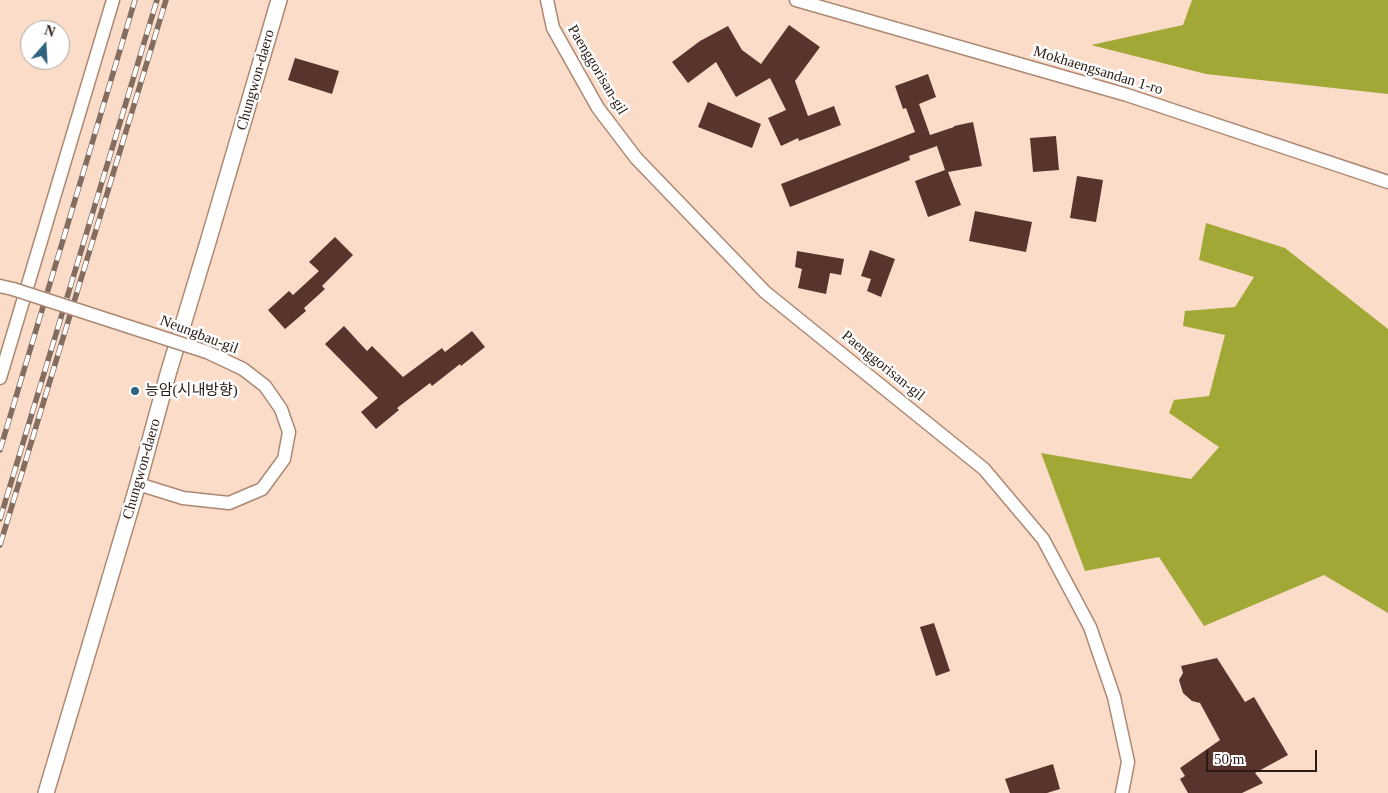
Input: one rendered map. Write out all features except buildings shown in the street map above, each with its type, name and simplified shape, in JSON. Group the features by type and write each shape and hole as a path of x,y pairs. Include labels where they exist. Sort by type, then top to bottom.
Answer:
{"street":[{"path":"0,378 113,0"},
{"name":"Chungwon-daero","path":"46,793 279,0"},
{"name":"Paenggorisan-gil","path":"547,0 553,28 598,108 636,158 765,292 984,469 1043,539 1090,627 1114,697 1128,762 1122,793"},
{"name":"Mokhaengsandan 1-ro","path":"796,0 1127,95 1388,182"},
{"name":"Neungbau-gil","path":"0,286 207,352 243,369 265,386 281,409 289,432 284,459 262,489 229,503 183,498 138,484"}],"green space":[{"path":"1192,0 1388,0 1388,94 1206,74 1091,45 1183,25"},
{"path":"1206,223 1285,248 1388,329 1388,613 1324,575 1204,626 1159,557 1085,571 1041,453 1191,479 1219,447 1169,413 1174,400 1209,396 1225,335 1183,326 1185,311 1235,307 1254,277 1199,260"}],"railway":[{"path":"0,450 135,0"},
{"path":"0,519 157,0"},
{"path":"0,545 166,0"}],"place":[{"name":"능암(시내방향)","path":"135,391"}]}
